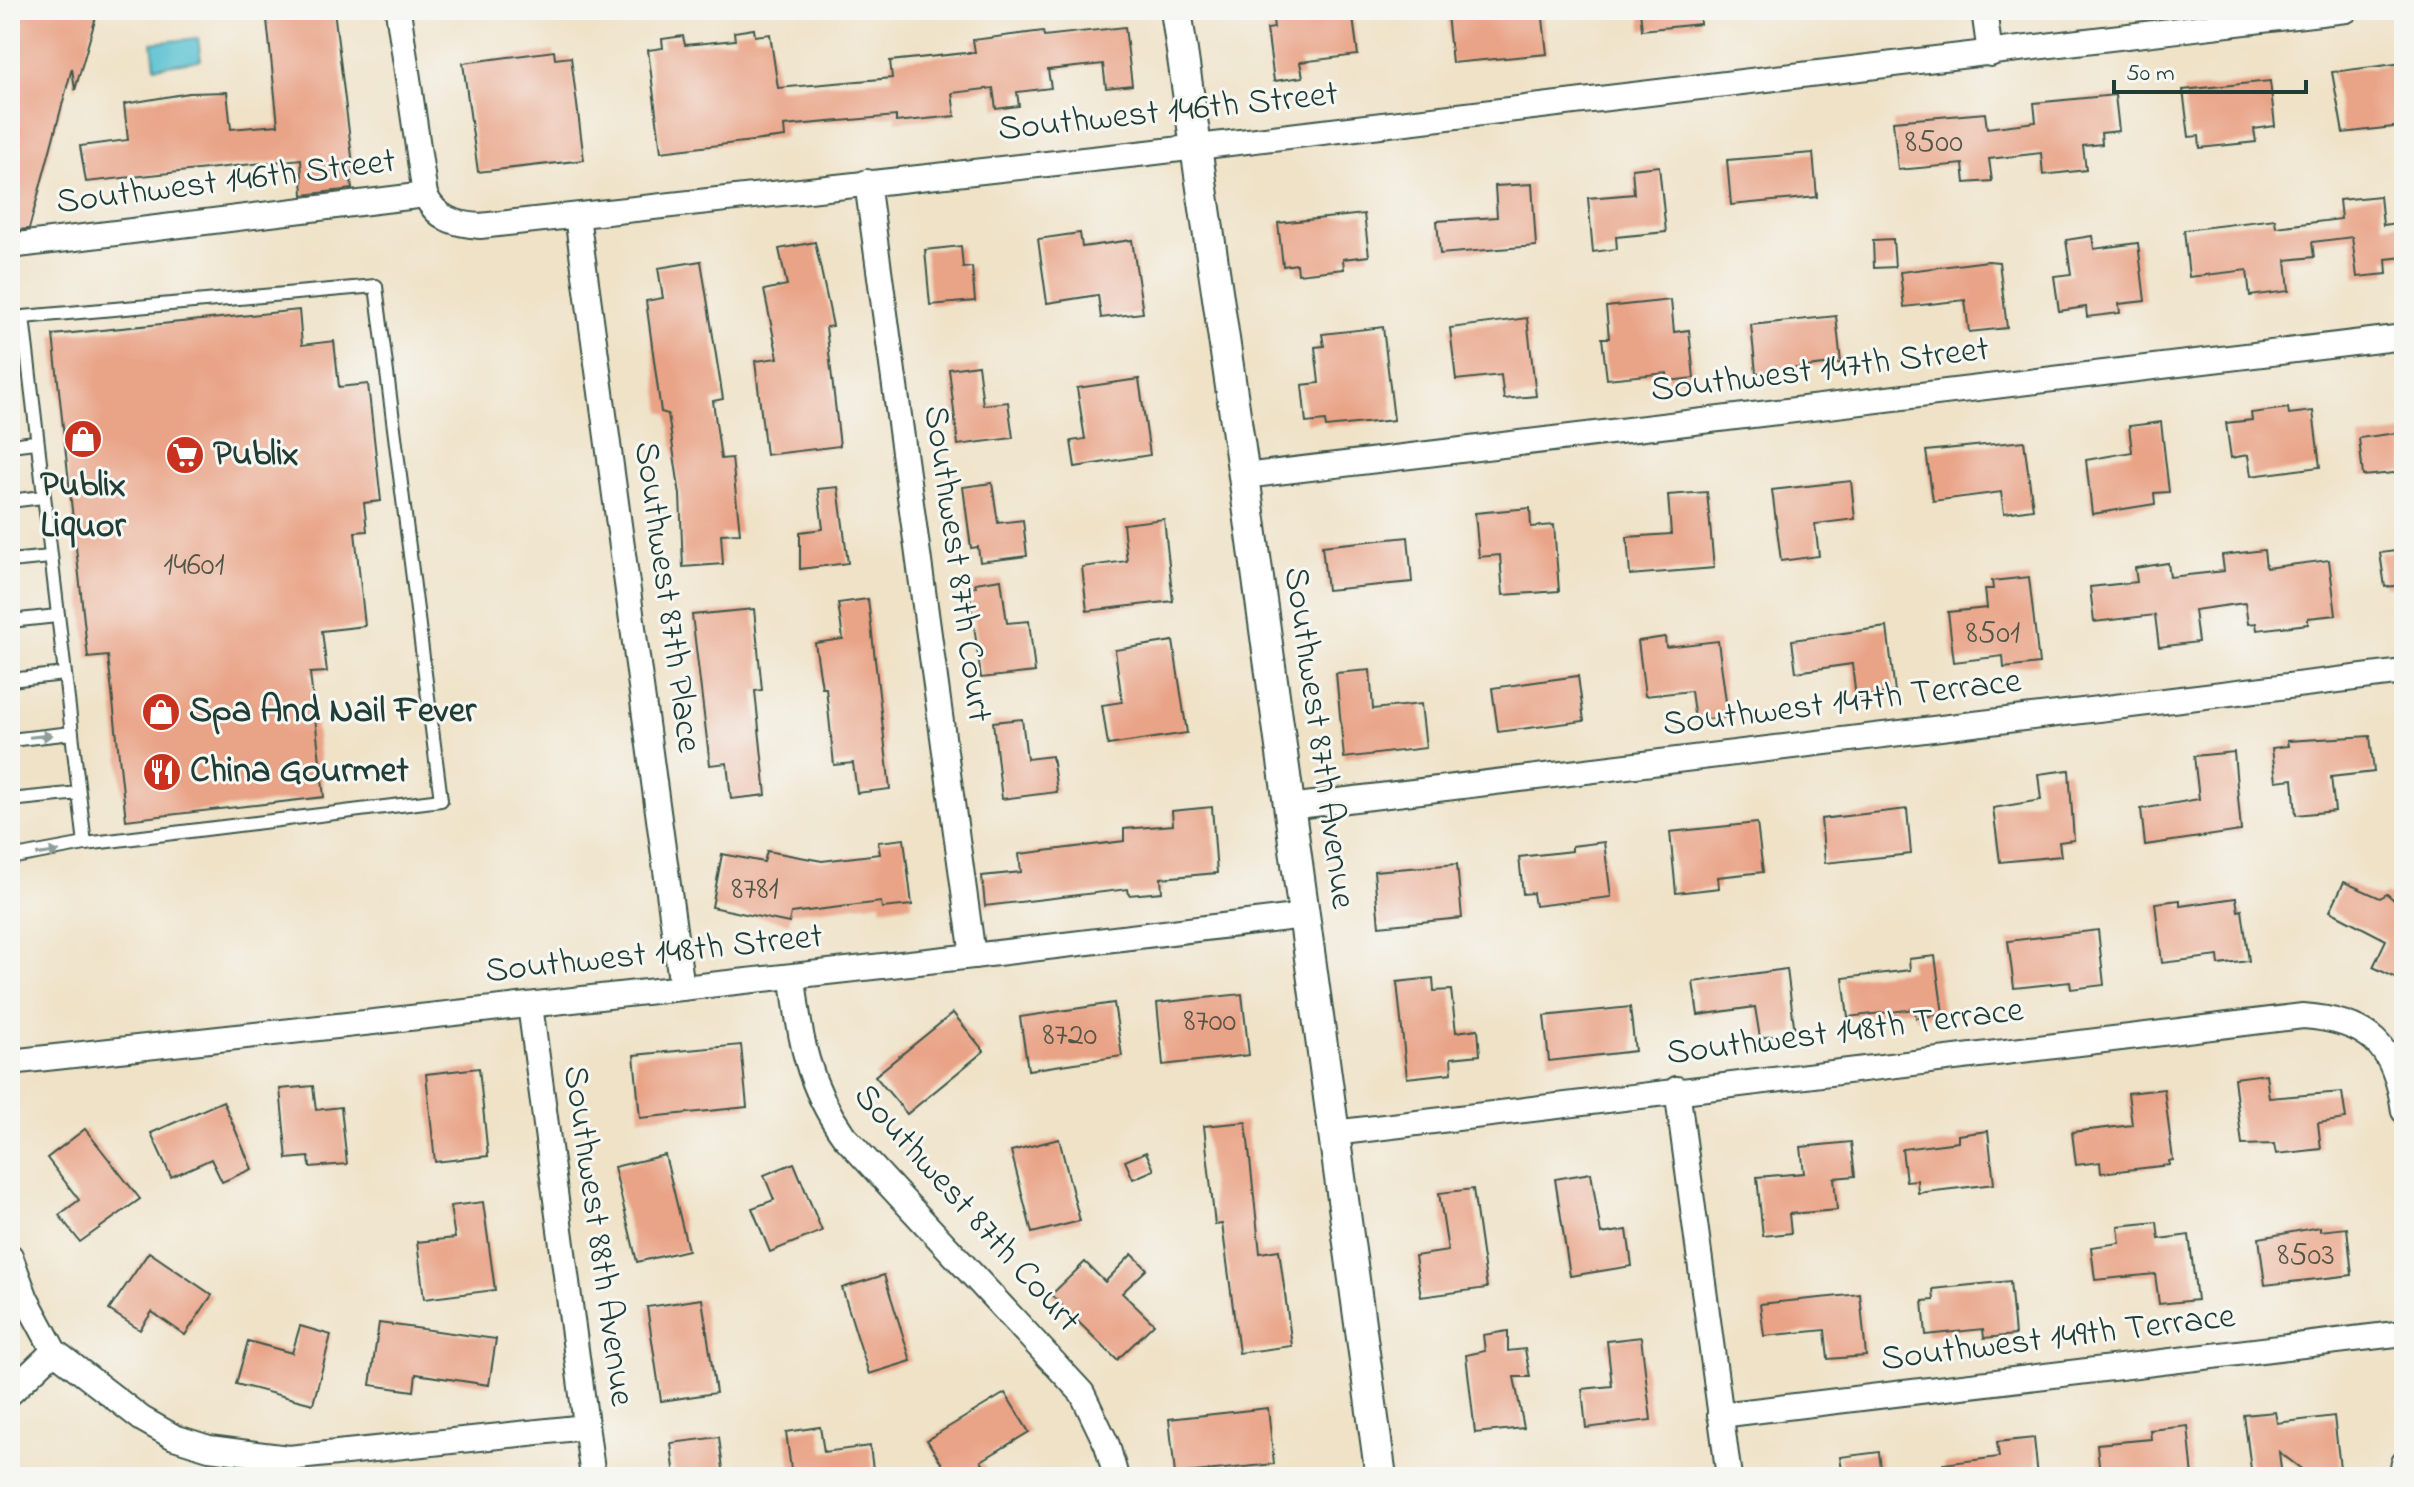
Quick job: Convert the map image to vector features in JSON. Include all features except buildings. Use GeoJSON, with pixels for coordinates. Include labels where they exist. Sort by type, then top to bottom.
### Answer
{"type":"FeatureCollection","features":[{"type":"Feature","properties":{"kind":"street"},"geometry":{"type":"LineString","coordinates":[[398,10],[425,195]]}},
{"type":"Feature","properties":{"kind":"street","name":"Southwest 87th Avenue"},"geometry":{"type":"LineString","coordinates":[[1176,10],[1244,476],[1381,1477]]}},
{"type":"Feature","properties":{"kind":"street"},"geometry":{"type":"LineString","coordinates":[[1984,10],[1990,54]]}},
{"type":"Feature","properties":{"kind":"street","name":"Southwest 146th Street"},"geometry":{"type":"LineString","coordinates":[[10,246],[425,195],[439,216],[463,225],[498,225],[1990,54],[2346,10]]}},
{"type":"Feature","properties":{"kind":"street","name":"Southwest 87th Court"},"geometry":{"type":"LineString","coordinates":[[867,182],[973,956]]}},
{"type":"Feature","properties":{"kind":"street","name":"Southwest 87th Place"},"geometry":{"type":"LineString","coordinates":[[577,216],[682,988]]}},
{"type":"Feature","properties":{"kind":"street","name":"Southwest 147th Street"},"geometry":{"type":"LineString","coordinates":[[1244,476],[2404,337]]}},
{"type":"Feature","properties":{"kind":"street","name":"Southwest 147th Terrace"},"geometry":{"type":"LineString","coordinates":[[1289,807],[2404,672]]}},
{"type":"Feature","properties":{"kind":"street","name":"Southwest 148th Street"},"geometry":{"type":"LineString","coordinates":[[10,1062],[793,977],[1304,916]]}},
{"type":"Feature","properties":{"kind":"street","name":"Southwest 87th Court"},"geometry":{"type":"LineString","coordinates":[[793,977],[806,1065],[828,1113],[844,1136],[1082,1393],[1107,1445],[1116,1477]]}},
{"type":"Feature","properties":{"kind":"street","name":"Southwest 88th Avenue"},"geometry":{"type":"LineString","coordinates":[[530,1005],[593,1477]]}},
{"type":"Feature","properties":{"kind":"street","name":"Southwest 148th Terrace"},"geometry":{"type":"LineString","coordinates":[[1334,1133],[2272,1019],[2325,1018],[2362,1029],[2392,1062],[2404,1111]]}},
{"type":"Feature","properties":{"kind":"street"},"geometry":{"type":"LineString","coordinates":[[1677,1089],[1729,1477]]}},
{"type":"Feature","properties":{"kind":"street"},"geometry":{"type":"LineString","coordinates":[[10,1256],[26,1299],[54,1351],[142,1419],[174,1437],[248,1455],[289,1458],[586,1427]]}},
{"type":"Feature","properties":{"kind":"street","name":"Southwest 149th Terrace"},"geometry":{"type":"LineString","coordinates":[[1720,1415],[2404,1333]]}},
{"type":"Feature","properties":{"kind":"street"},"geometry":{"type":"LineString","coordinates":[[10,1393],[54,1351]]}},
{"type":"Feature","properties":{"kind":"street"},"geometry":{"type":"LineString","coordinates":[[2401,1477],[2404,1463]]}},
{"type":"Feature","properties":{"kind":"lane"},"geometry":{"type":"LineString","coordinates":[[10,858],[85,844],[441,800],[376,286],[23,317],[35,442],[85,844]]}},
{"type":"Feature","properties":{"kind":"lane"},"geometry":{"type":"LineString","coordinates":[[10,445],[35,442]]}},
{"type":"Feature","properties":{"kind":"lane"},"geometry":{"type":"LineString","coordinates":[[10,501],[42,497]]}},
{"type":"Feature","properties":{"kind":"lane"},"geometry":{"type":"LineString","coordinates":[[10,561],[50,557]]}},
{"type":"Feature","properties":{"kind":"lane"},"geometry":{"type":"LineString","coordinates":[[10,621],[57,616]]}},
{"type":"Feature","properties":{"kind":"lane"},"geometry":{"type":"LineString","coordinates":[[10,680],[64,674]]}},
{"type":"Feature","properties":{"kind":"lane"},"geometry":{"type":"LineString","coordinates":[[10,740],[72,733]]}},
{"type":"Feature","properties":{"kind":"lane"},"geometry":{"type":"LineString","coordinates":[[10,800],[79,793]]}},
{"type":"Feature","properties":{"kind":"water"},"geometry":{"type":"Polygon","coordinates":[[[198,38],[201,60],[155,67],[152,43],[198,38]]]}},
{"type":"Feature","properties":{"kind":"place","name":"Publix Liquor"},"geometry":{"type":"Point","coordinates":[83,439]}},
{"type":"Feature","properties":{"kind":"place","name":"Publix"},"geometry":{"type":"Point","coordinates":[185,455]}},
{"type":"Feature","properties":{"kind":"place","name":"Spa And Nail Fever"},"geometry":{"type":"Point","coordinates":[161,712]}},
{"type":"Feature","properties":{"kind":"place","name":"China Gourmet"},"geometry":{"type":"Point","coordinates":[162,772]}}]}
